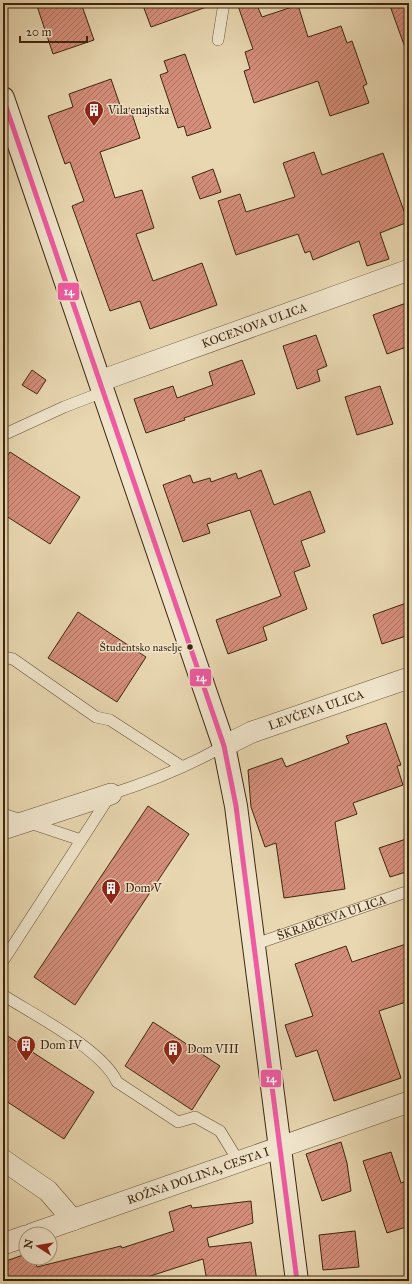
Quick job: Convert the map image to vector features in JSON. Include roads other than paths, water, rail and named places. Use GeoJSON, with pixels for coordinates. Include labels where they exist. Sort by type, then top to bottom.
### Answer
{"type":"FeatureCollection","features":[{"type":"Feature","properties":{"kind":"street"},"geometry":{"type":"LineString","coordinates":[[3,98],[224,746],[236,806],[297,1281]]}},
{"type":"Feature","properties":{"kind":"street","name":"KOCENOVA ULICA"},"geometry":{"type":"LineString","coordinates":[[102,387],[409,270]]}},
{"type":"Feature","properties":{"kind":"street","name":"LEVČEVA ULICA"},"geometry":{"type":"LineString","coordinates":[[224,746],[252,732],[409,678]]}},
{"type":"Feature","properties":{"kind":"street"},"geometry":{"type":"LineString","coordinates":[[3,829],[111,794]]}},
{"type":"Feature","properties":{"kind":"street","name":"ROŽNA DOLINA, CESTA I"},"geometry":{"type":"LineString","coordinates":[[55,1226],[409,1102]]}},
{"type":"Feature","properties":{"kind":"street"},"geometry":{"type":"LineString","coordinates":[[3,1160],[48,1191],[73,1220]]}},
{"type":"Feature","properties":{"kind":"street"},"geometry":{"type":"LineString","coordinates":[[3,1244],[18,1239]]}},
{"type":"Feature","properties":{"kind":"lane"},"geometry":{"type":"LineString","coordinates":[[218,40],[224,3]]}},
{"type":"Feature","properties":{"kind":"lane"},"geometry":{"type":"LineString","coordinates":[[3,435],[64,407],[102,387]]}},
{"type":"Feature","properties":{"kind":"lane"},"geometry":{"type":"LineString","coordinates":[[3,652],[8,658],[96,716],[110,720],[181,766]]}},
{"type":"Feature","properties":{"kind":"lane"},"geometry":{"type":"LineString","coordinates":[[3,961],[111,794],[132,787],[206,756],[224,746]]}},
{"type":"Feature","properties":{"kind":"lane"},"geometry":{"type":"LineString","coordinates":[[3,814],[81,840]]}},
{"type":"Feature","properties":{"kind":"lane","name":"ŠKRABČEVA ULICA"},"geometry":{"type":"LineString","coordinates":[[253,944],[409,891]]}},
{"type":"Feature","properties":{"kind":"lane"},"geometry":{"type":"LineString","coordinates":[[3,995],[90,1050],[114,1074],[117,1082],[178,1122],[195,1117],[220,1132],[239,1162]]}},
{"type":"Feature","properties":{"kind":"place","name":"Vila enajstka"},"geometry":{"type":"Point","coordinates":[94,127]}},
{"type":"Feature","properties":{"kind":"place","name":"Študentsko naselje"},"geometry":{"type":"Point","coordinates":[190,647]}},
{"type":"Feature","properties":{"kind":"place","name":"Dom V"},"geometry":{"type":"Point","coordinates":[111,905]}},
{"type":"Feature","properties":{"kind":"place","name":"Dom IV"},"geometry":{"type":"Point","coordinates":[26,1062]}},
{"type":"Feature","properties":{"kind":"place","name":"Dom VIII"},"geometry":{"type":"Point","coordinates":[173,1066]}}]}
